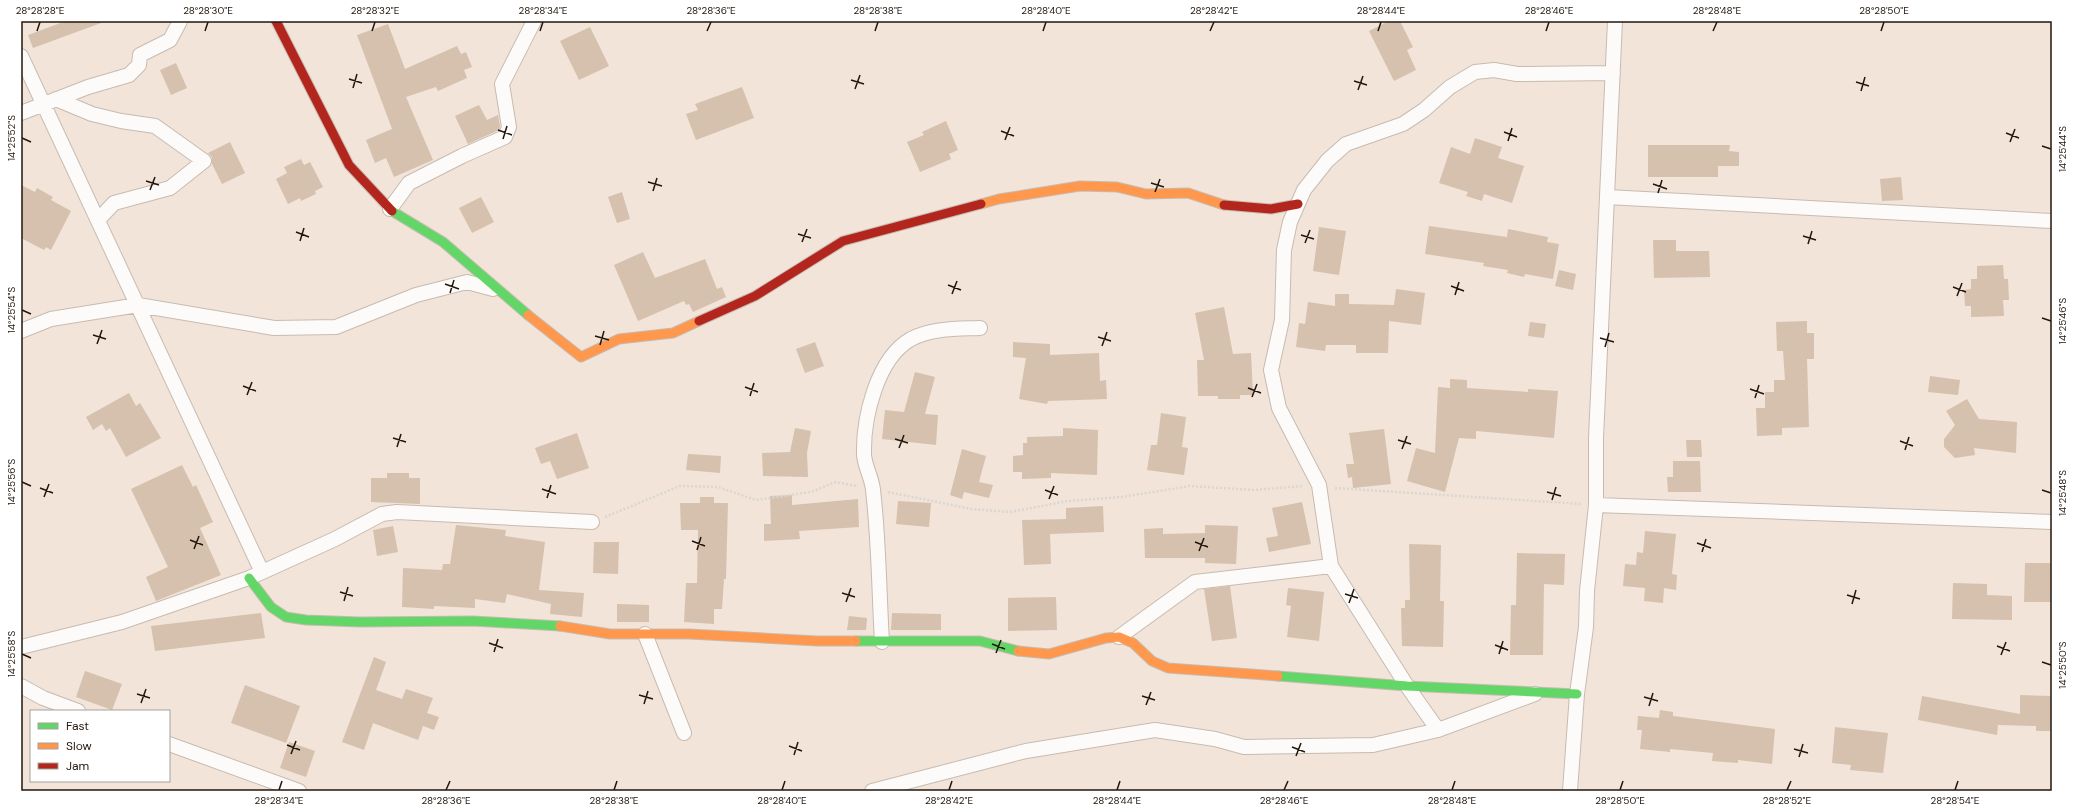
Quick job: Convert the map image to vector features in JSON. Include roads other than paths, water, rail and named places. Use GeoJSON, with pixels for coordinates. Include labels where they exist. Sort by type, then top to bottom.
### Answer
{"type":"FeatureCollection","features":[{"type":"Feature","properties":{"kind":"street"},"geometry":{"type":"LineString","coordinates":[[21,113],[50,101],[128,75],[139,65],[140,55],[170,40],[180,21]]}},
{"type":"Feature","properties":{"kind":"street"},"geometry":{"type":"LineString","coordinates":[[276,21],[349,165],[390,209],[443,242],[497,290],[581,357],[619,339],[673,333],[755,296],[843,242],[998,199],[1080,186],[1117,187],[1146,194],[1188,193],[1225,205],[1271,209],[1298,204]]}},
{"type":"Feature","properties":{"kind":"street"},"geometry":{"type":"LineString","coordinates":[[390,209],[409,184],[462,156],[505,137],[510,127],[502,84],[534,21]]}},
{"type":"Feature","properties":{"kind":"street"},"geometry":{"type":"LineString","coordinates":[[1570,791],[1577,694],[1586,627],[1587,591],[1596,505],[1596,438],[1615,21]]}},
{"type":"Feature","properties":{"kind":"street"},"geometry":{"type":"LineString","coordinates":[[21,56],[50,101],[98,220],[262,572]]}},
{"type":"Feature","properties":{"kind":"street"},"geometry":{"type":"LineString","coordinates":[[1438,730],[1406,686],[1331,566],[1319,485],[1279,408],[1271,370],[1282,320],[1284,250],[1290,222],[1309,184],[1327,161],[1346,144],[1403,124],[1424,110],[1450,87],[1475,72],[1494,70],[1517,74],[1613,73]]}},
{"type":"Feature","properties":{"kind":"street"},"geometry":{"type":"LineString","coordinates":[[50,101],[121,121],[155,126],[204,161],[170,188],[114,202],[98,220]]}},
{"type":"Feature","properties":{"kind":"street"},"geometry":{"type":"LineString","coordinates":[[1607,197],[2052,221]]}},
{"type":"Feature","properties":{"kind":"street"},"geometry":{"type":"LineString","coordinates":[[21,330],[51,319],[138,305],[274,328],[336,327],[416,295],[467,282],[497,290]]}},
{"type":"Feature","properties":{"kind":"street"},"geometry":{"type":"LineString","coordinates":[[882,642],[873,489],[864,456],[874,387],[895,350],[912,339],[936,330],[980,328]]}},
{"type":"Feature","properties":{"kind":"street"},"geometry":{"type":"LineString","coordinates":[[1596,505],[2052,522]]}},
{"type":"Feature","properties":{"kind":"street"},"geometry":{"type":"LineString","coordinates":[[21,647],[122,622],[249,578],[335,539],[382,514],[397,512],[592,522]]}},
{"type":"Feature","properties":{"kind":"street"},"geometry":{"type":"LineString","coordinates":[[1119,637],[1195,582],[1331,566]]}},
{"type":"Feature","properties":{"kind":"street"},"geometry":{"type":"LineString","coordinates":[[249,578],[272,606],[286,617],[306,620],[360,622],[473,620],[560,626],[610,634],[689,634],[817,641],[980,641],[1027,653],[1049,654],[1106,638],[1119,637],[1133,643],[1152,661],[1168,668],[1406,686],[1577,694]]}},
{"type":"Feature","properties":{"kind":"street"},"geometry":{"type":"LineString","coordinates":[[645,634],[684,733]]}},
{"type":"Feature","properties":{"kind":"street"},"geometry":{"type":"LineString","coordinates":[[21,686],[43,698],[75,710]]}},
{"type":"Feature","properties":{"kind":"street"},"geometry":{"type":"LineString","coordinates":[[872,791],[1026,750],[1155,730],[1215,739],[1244,747],[1295,748],[1373,745],[1438,730],[1539,692]]}},
{"type":"Feature","properties":{"kind":"street"},"geometry":{"type":"LineString","coordinates":[[170,744],[299,791]]}}]}
